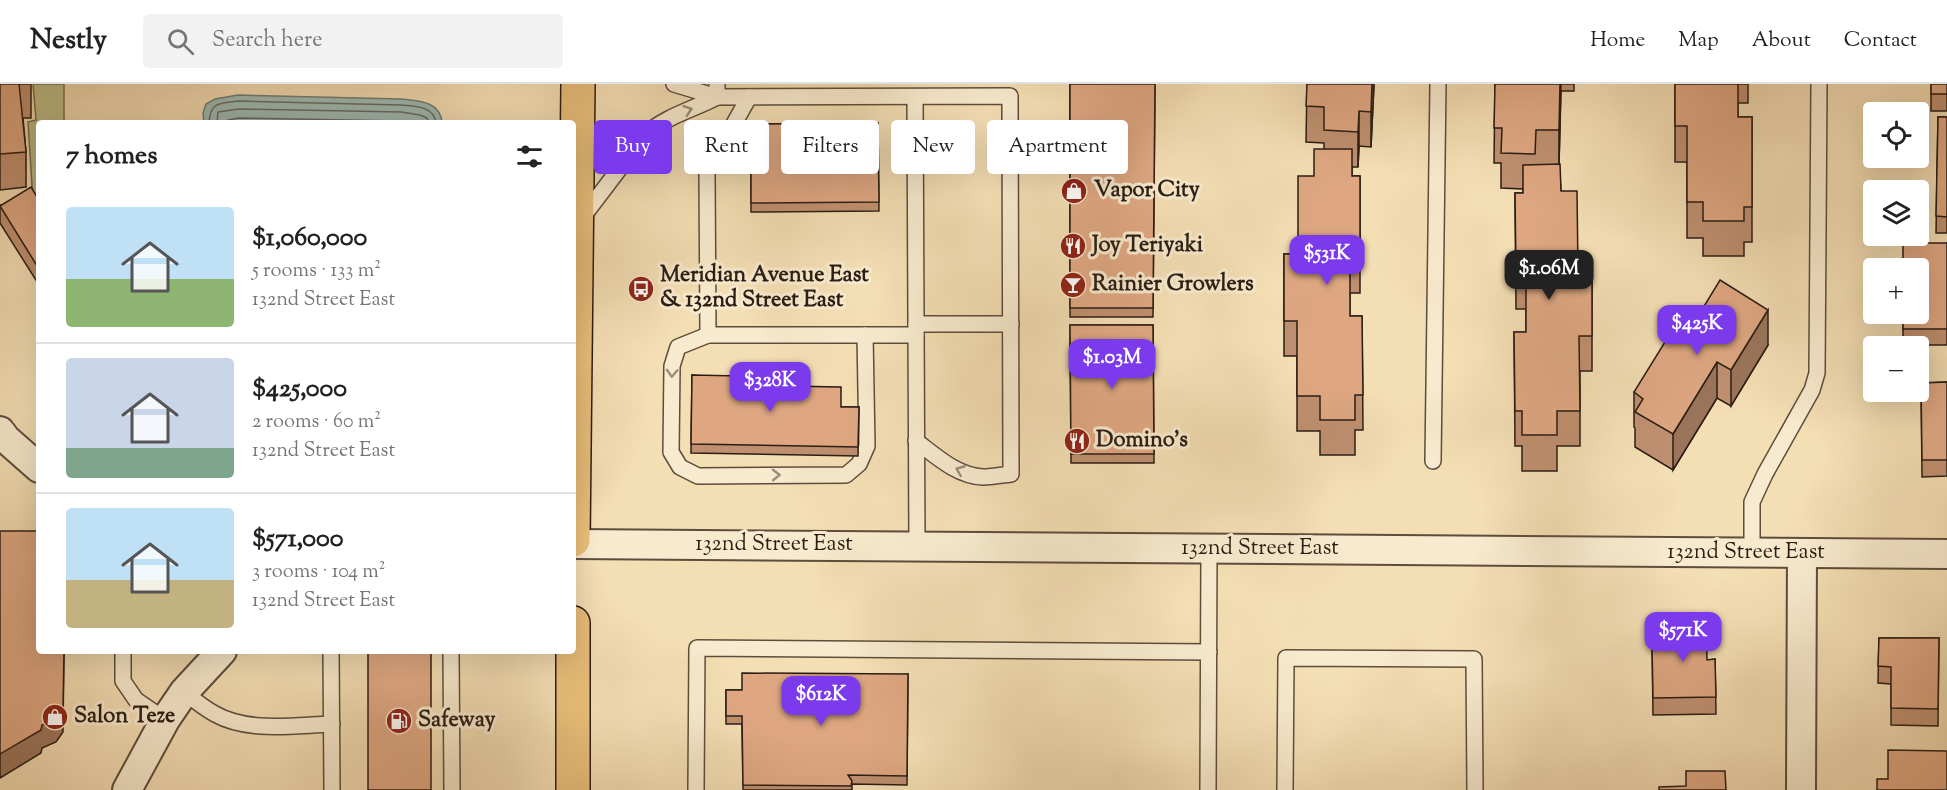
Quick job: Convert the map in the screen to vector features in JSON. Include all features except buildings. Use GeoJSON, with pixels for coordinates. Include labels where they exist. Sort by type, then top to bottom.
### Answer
{"type":"FeatureCollection","features":[{"type":"Feature","properties":{"kind":"main road"},"geometry":{"type":"LineString","coordinates":[[576,178],[578,84]]}},
{"type":"Feature","properties":{"kind":"main road"},"geometry":{"type":"LineString","coordinates":[[573,654],[573,790]]}},
{"type":"Feature","properties":{"kind":"street"},"geometry":{"type":"LineString","coordinates":[[0,431],[36,465]]}},
{"type":"Feature","properties":{"kind":"street","name":"132nd Street East"},"geometry":{"type":"LineString","coordinates":[[576,542],[917,547],[1947,554]]}},
{"type":"Feature","properties":{"kind":"street"},"geometry":{"type":"LineString","coordinates":[[1802,553],[1802,790]]}},
{"type":"Feature","properties":{"kind":"street"},"geometry":{"type":"LineString","coordinates":[[127,790],[165,720],[184,693],[219,654]]}},
{"type":"Feature","properties":{"kind":"lane"},"geometry":{"type":"LineString","coordinates":[[674,84],[749,97],[915,97],[1010,90],[1011,474],[981,477],[958,471],[916,441]]}},
{"type":"Feature","properties":{"kind":"lane"},"geometry":{"type":"LineString","coordinates":[[1433,461],[1437,84]]}},
{"type":"Feature","properties":{"kind":"lane"},"geometry":{"type":"LineString","coordinates":[[1752,553],[1752,502],[1812,390],[1817,373],[1819,84]]}},
{"type":"Feature","properties":{"kind":"lane"},"geometry":{"type":"LineString","coordinates":[[576,224],[651,129],[671,116],[699,106],[717,91]]}},
{"type":"Feature","properties":{"kind":"lane"},"geometry":{"type":"LineString","coordinates":[[708,335],[707,172],[749,97]]}},
{"type":"Feature","properties":{"kind":"lane"},"geometry":{"type":"LineString","coordinates":[[915,97],[917,547]]}},
{"type":"Feature","properties":{"kind":"lane"},"geometry":{"type":"LineString","coordinates":[[865,335],[867,446],[859,464],[846,474],[698,476],[680,467],[671,452],[672,366],[678,347],[708,335],[865,335],[916,329],[1011,324]]}},
{"type":"Feature","properties":{"kind":"lane"},"geometry":{"type":"LineString","coordinates":[[1208,790],[1209,549]]}},
{"type":"Feature","properties":{"kind":"lane"},"geometry":{"type":"LineString","coordinates":[[696,790],[697,648],[1209,652]]}},
{"type":"Feature","properties":{"kind":"lane"},"geometry":{"type":"LineString","coordinates":[[123,654],[123,681],[136,700],[165,720]]}},
{"type":"Feature","properties":{"kind":"lane"},"geometry":{"type":"LineString","coordinates":[[331,654],[332,790]]}},
{"type":"Feature","properties":{"kind":"lane"},"geometry":{"type":"LineString","coordinates":[[451,654],[452,790]]}},
{"type":"Feature","properties":{"kind":"lane"},"geometry":{"type":"LineString","coordinates":[[1285,790],[1286,658],[1297,658],[1474,659],[1474,790]]}},
{"type":"Feature","properties":{"kind":"lane"},"geometry":{"type":"LineString","coordinates":[[184,693],[217,715],[241,723],[273,726],[332,724]]}},
{"type":"Feature","properties":{"kind":"green space"},"geometry":{"type":"Polygon","coordinates":[[[33,84],[64,84],[64,120],[36,120],[33,84]]]}},
{"type":"Feature","properties":{"kind":"green space"},"geometry":{"type":"Polygon","coordinates":[[[36,120],[36,203],[32,186],[28,122],[36,120]]]}},
{"type":"Feature","properties":{"kind":"water"},"geometry":{"type":"Polygon","coordinates":[[[238,95],[414,100],[433,106],[438,110],[442,120],[204,120],[206,104],[215,99],[238,95]]]}},
{"type":"Feature","properties":{"kind":"place","name":"Vapor City"},"geometry":{"type":"Point","coordinates":[1074,191]}},
{"type":"Feature","properties":{"kind":"place","name":"Joy Teriyaki"},"geometry":{"type":"Point","coordinates":[1073,246]}},
{"type":"Feature","properties":{"kind":"place","name":"Rainier Growlers"},"geometry":{"type":"Point","coordinates":[1073,285]}},
{"type":"Feature","properties":{"kind":"place","name":"Meridian Avenue East & 132nd Street East"},"geometry":{"type":"Point","coordinates":[641,289]}},
{"type":"Feature","properties":{"kind":"place","name":"Domino's"},"geometry":{"type":"Point","coordinates":[1077,441]}},
{"type":"Feature","properties":{"kind":"place","name":"Salon Teze"},"geometry":{"type":"Point","coordinates":[55,717]}},
{"type":"Feature","properties":{"kind":"place","name":"Safeway"},"geometry":{"type":"Point","coordinates":[399,721]}}]}
